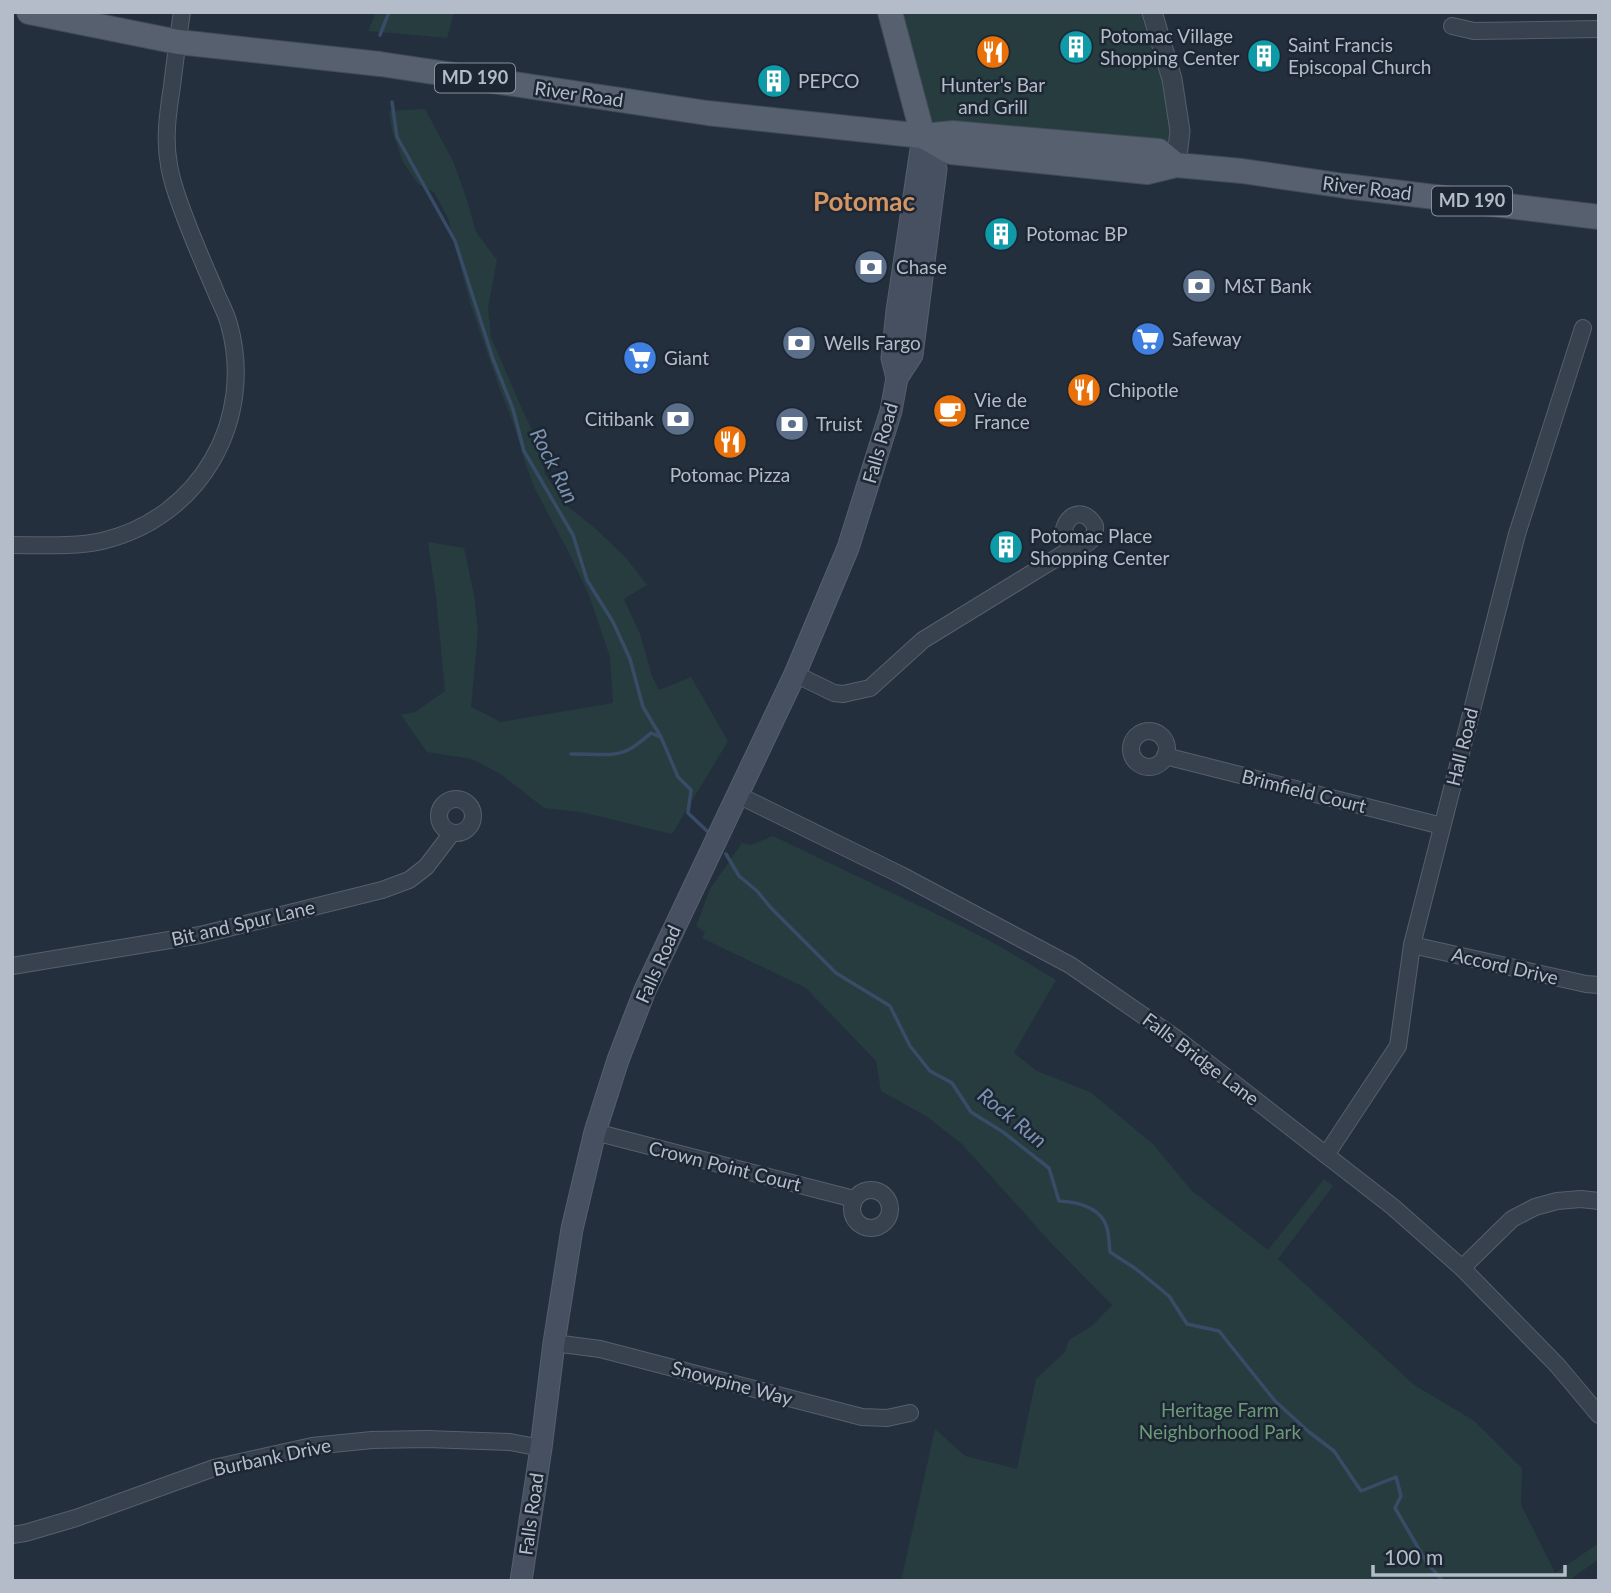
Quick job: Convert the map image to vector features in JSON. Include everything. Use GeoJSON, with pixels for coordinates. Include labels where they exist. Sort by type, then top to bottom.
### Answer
{"type":"FeatureCollection","features":[{"type":"Feature","properties":{"kind":"main road","name":"River Road"},"geometry":{"type":"LineString","coordinates":[[29,12],[178,42],[380,64],[707,113],[923,136],[951,152],[1146,172],[1176,165],[1261,173],[1599,217]]}},
{"type":"Feature","properties":{"kind":"main road","name":"Falls Road"},"geometry":{"type":"LineString","coordinates":[[521,1581],[572,1229],[596,1132],[618,1060],[645,990],[795,674],[848,548],[891,411],[897,378],[892,358],[897,311],[923,136],[890,12]]}},
{"type":"Feature","properties":{"kind":"street"},"geometry":{"type":"LineString","coordinates":[[12,545],[101,541],[135,530],[178,503],[214,460],[227,428],[237,368],[229,323],[183,215],[168,165],[167,121],[182,12]]}},
{"type":"Feature","properties":{"kind":"street"},"geometry":{"type":"LineString","coordinates":[[1152,12],[1174,90],[1180,131],[1176,165]]}},
{"type":"Feature","properties":{"kind":"street"},"geometry":{"type":"LineString","coordinates":[[1452,26],[1474,31],[1599,29]]}},
{"type":"Feature","properties":{"kind":"street","name":"Hall Road"},"geometry":{"type":"LineString","coordinates":[[1326,1155],[1398,1045],[1412,945],[1517,534],[1583,328]]}},
{"type":"Feature","properties":{"kind":"street"},"geometry":{"type":"LineString","coordinates":[[795,674],[834,693],[843,694],[870,688],[923,640],[1076,546]]}},
{"type":"Feature","properties":{"kind":"street","name":"Brimfield Court"},"geometry":{"type":"LineString","coordinates":[[1165,756],[1442,826]]}},
{"type":"Feature","properties":{"kind":"street","name":"Falls Bridge Lane"},"geometry":{"type":"LineString","coordinates":[[738,795],[901,875],[1070,965],[1178,1039],[1393,1207],[1462,1268],[1557,1365],[1599,1415]]}},
{"type":"Feature","properties":{"kind":"street","name":"Bit and Spur Lane"},"geometry":{"type":"LineString","coordinates":[[12,966],[200,935],[382,890],[409,880],[426,867],[452,833]]}},
{"type":"Feature","properties":{"kind":"street","name":"Accord Drive"},"geometry":{"type":"LineString","coordinates":[[1412,945],[1599,985]]}},
{"type":"Feature","properties":{"kind":"street","name":"Crown Point Court"},"geometry":{"type":"LineString","coordinates":[[596,1132],[854,1199]]}},
{"type":"Feature","properties":{"kind":"street"},"geometry":{"type":"LineString","coordinates":[[1462,1268],[1512,1219],[1535,1207],[1557,1201],[1599,1201]]}},
{"type":"Feature","properties":{"kind":"street","name":"Snowpine Way"},"geometry":{"type":"LineString","coordinates":[[554,1343],[600,1349],[862,1417],[887,1418],[910,1413]]}},
{"type":"Feature","properties":{"kind":"street","name":"Burbank Drive"},"geometry":{"type":"LineString","coordinates":[[12,1535],[76,1518],[214,1468],[312,1446],[372,1440],[427,1439],[510,1442],[541,1448]]}},
{"type":"Feature","properties":{"kind":"green space"},"geometry":{"type":"Polygon","coordinates":[[[376,12],[454,12],[447,38],[368,31],[376,12]]]}},
{"type":"Feature","properties":{"kind":"green space"},"geometry":{"type":"Polygon","coordinates":[[[890,12],[1152,12],[1176,165],[923,136],[890,12]]]}},
{"type":"Feature","properties":{"kind":"green space"},"geometry":{"type":"Polygon","coordinates":[[[425,109],[453,161],[476,232],[497,260],[488,308],[491,337],[539,444],[545,474],[566,505],[627,559],[647,585],[624,599],[640,634],[652,676],[659,690],[691,677],[728,741],[672,834],[581,812],[544,808],[502,775],[472,759],[427,752],[401,715],[415,712],[445,691],[428,542],[464,548],[478,631],[471,707],[501,722],[613,703],[610,657],[589,595],[535,489],[525,463],[470,303],[448,218],[434,192],[418,184],[403,162],[392,131],[389,111],[425,109]]]}},
{"type":"Feature","properties":{"kind":"green space","name":"Heritage Farm Neighborhood Park"},"geometry":{"type":"Polygon","coordinates":[[[773,836],[953,922],[1056,980],[1014,1053],[1037,1071],[1090,1092],[1153,1144],[1191,1190],[1268,1250],[1324,1179],[1333,1186],[1278,1259],[1414,1385],[1473,1420],[1522,1468],[1521,1505],[1555,1573],[1599,1543],[1599,1559],[1568,1581],[901,1581],[935,1429],[965,1456],[1017,1469],[1036,1379],[1065,1352],[1069,1340],[1092,1326],[1112,1305],[1051,1243],[962,1144],[926,1116],[881,1091],[876,1061],[806,988],[702,938],[705,932],[696,926],[710,889],[742,843],[751,845],[773,836]]]}},
{"type":"Feature","properties":{"kind":"waterway","name":"Rock Run"},"geometry":{"type":"LineString","coordinates":[[380,35],[389,12]]}},
{"type":"Feature","properties":{"kind":"waterway","name":"Rock Run"},"geometry":{"type":"LineString","coordinates":[[392,102],[397,137],[455,241],[493,359],[513,409],[524,451],[573,535],[587,580],[613,622],[630,659],[643,707],[661,737],[678,777],[691,790],[688,813],[707,831]]}},
{"type":"Feature","properties":{"kind":"waterway"},"geometry":{"type":"LineString","coordinates":[[571,754],[615,754],[631,748],[651,733],[660,737]]}},
{"type":"Feature","properties":{"kind":"waterway","name":"Rock Run"},"geometry":{"type":"LineString","coordinates":[[726,854],[739,876],[757,891],[836,973],[890,1006],[910,1046],[930,1071],[952,1083],[971,1112],[1003,1132],[1049,1168],[1059,1201],[1081,1204],[1100,1215],[1107,1228],[1110,1252],[1169,1296],[1187,1324],[1219,1331],[1275,1401],[1334,1451],[1361,1491],[1396,1477],[1401,1496],[1395,1508],[1427,1563],[1443,1581]]}},
{"type":"Feature","properties":{"kind":"place","name":"Potomac Village Shopping Center"},"geometry":{"type":"Point","coordinates":[1076,47]}},
{"type":"Feature","properties":{"kind":"place","name":"Hunter's Bar and Grill"},"geometry":{"type":"Point","coordinates":[993,52]}},
{"type":"Feature","properties":{"kind":"place","name":"Saint Francis Episcopal Church"},"geometry":{"type":"Point","coordinates":[1264,56]}},
{"type":"Feature","properties":{"kind":"place","name":"PEPCO"},"geometry":{"type":"Point","coordinates":[774,81]}},
{"type":"Feature","properties":{"kind":"place","name":"Potomac BP"},"geometry":{"type":"Point","coordinates":[1001,234]}},
{"type":"Feature","properties":{"kind":"place","name":"Chase"},"geometry":{"type":"Point","coordinates":[871,267]}},
{"type":"Feature","properties":{"kind":"place","name":"M&T Bank"},"geometry":{"type":"Point","coordinates":[1199,286]}},
{"type":"Feature","properties":{"kind":"place","name":"Safeway"},"geometry":{"type":"Point","coordinates":[1148,339]}},
{"type":"Feature","properties":{"kind":"place","name":"Wells Fargo"},"geometry":{"type":"Point","coordinates":[799,343]}},
{"type":"Feature","properties":{"kind":"place","name":"Giant"},"geometry":{"type":"Point","coordinates":[640,358]}},
{"type":"Feature","properties":{"kind":"place","name":"Chipotle"},"geometry":{"type":"Point","coordinates":[1084,390]}},
{"type":"Feature","properties":{"kind":"place","name":"Vie de France"},"geometry":{"type":"Point","coordinates":[950,411]}},
{"type":"Feature","properties":{"kind":"place","name":"Citibank"},"geometry":{"type":"Point","coordinates":[678,419]}},
{"type":"Feature","properties":{"kind":"place","name":"Truist"},"geometry":{"type":"Point","coordinates":[792,424]}},
{"type":"Feature","properties":{"kind":"place","name":"Potomac Pizza"},"geometry":{"type":"Point","coordinates":[730,442]}},
{"type":"Feature","properties":{"kind":"place","name":"Potomac Place Shopping Center"},"geometry":{"type":"Point","coordinates":[1006,547]}},
{"type":"Feature","properties":{"kind":"district","name":"Potomac"},"geometry":{"type":"Point","coordinates":[864,202]}}]}
